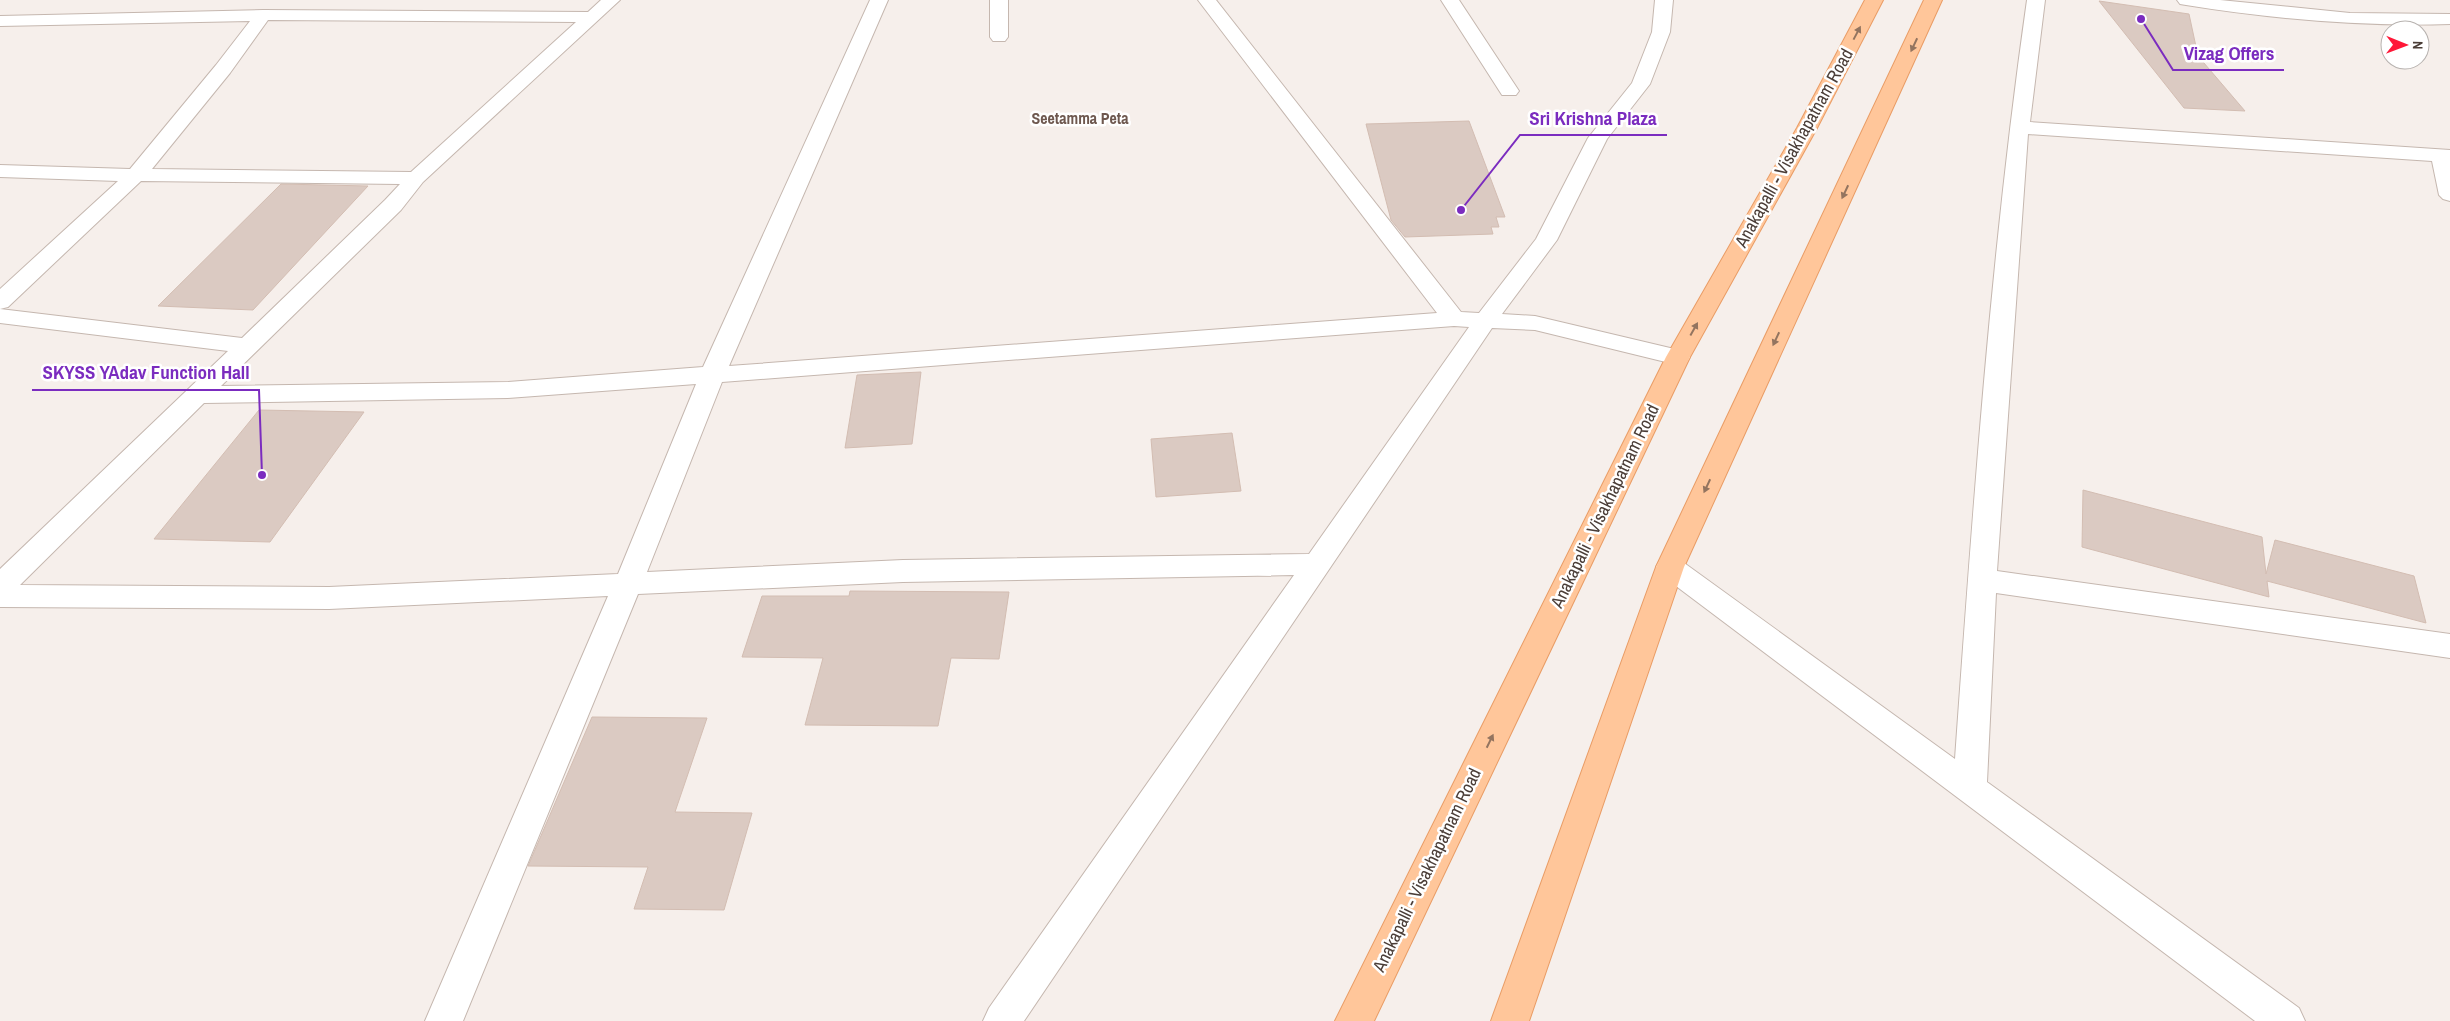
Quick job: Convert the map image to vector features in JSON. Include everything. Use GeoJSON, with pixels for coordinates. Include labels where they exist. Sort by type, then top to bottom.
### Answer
{"type":"FeatureCollection","features":[{"type":"Feature","properties":{"kind":"main road","name":"Anakapalli - Visakhapatnam Road"},"geometry":{"type":"LineString","coordinates":[[1354,1021],[1678,357],[1807,128],[1874,0]]}},
{"type":"Feature","properties":{"kind":"main road"},"geometry":{"type":"LineString","coordinates":[[1510,1021],[1670,567],[1933,0]]}},
{"type":"Feature","properties":{"kind":"street"},"geometry":{"type":"LineString","coordinates":[[0,587],[393,206],[416,178],[611,0]]}},
{"type":"Feature","properties":{"kind":"street"},"geometry":{"type":"LineString","coordinates":[[444,1021],[628,584],[713,373],[879,0]]}},
{"type":"Feature","properties":{"kind":"street"},"geometry":{"type":"LineString","coordinates":[[999,0],[999,37]]}},
{"type":"Feature","properties":{"kind":"street"},"geometry":{"type":"LineString","coordinates":[[1207,0],[1454,319]]}},
{"type":"Feature","properties":{"kind":"street"},"geometry":{"type":"LineString","coordinates":[[1450,0],[1509,91]]}},
{"type":"Feature","properties":{"kind":"street"},"geometry":{"type":"LineString","coordinates":[[1002,1021],[1484,322],[1546,240],[1598,138],[1641,84],[1661,32],[1664,0]]}},
{"type":"Feature","properties":{"kind":"street"},"geometry":{"type":"LineString","coordinates":[[1970,789],[1982,580],[2019,127],[2036,0]]}},
{"type":"Feature","properties":{"kind":"street"},"geometry":{"type":"LineString","coordinates":[[2186,0],[2268,13],[2331,19],[2389,21],[2450,19]]}},
{"type":"Feature","properties":{"kind":"street"},"geometry":{"type":"LineString","coordinates":[[4,24],[263,15],[591,17]]}},
{"type":"Feature","properties":{"kind":"street"},"geometry":{"type":"LineString","coordinates":[[0,302],[136,175],[223,69],[263,15]]}},
{"type":"Feature","properties":{"kind":"street"},"geometry":{"type":"LineString","coordinates":[[2019,127],[2445,156],[2450,195]]}},
{"type":"Feature","properties":{"kind":"street"},"geometry":{"type":"LineString","coordinates":[[0,171],[136,175],[416,178]]}},
{"type":"Feature","properties":{"kind":"street"},"geometry":{"type":"LineString","coordinates":[[0,316],[247,346]]}},
{"type":"Feature","properties":{"kind":"street"},"geometry":{"type":"LineString","coordinates":[[196,395],[508,390],[713,373],[1454,319],[1484,322],[1535,323],[1678,357]]}},
{"type":"Feature","properties":{"kind":"street"},"geometry":{"type":"LineString","coordinates":[[0,596],[329,598],[903,571],[1318,564]]}},
{"type":"Feature","properties":{"kind":"street"},"geometry":{"type":"LineString","coordinates":[[1670,567],[2286,1021]]}},
{"type":"Feature","properties":{"kind":"street"},"geometry":{"type":"LineString","coordinates":[[1982,580],[2450,646]]}},
{"type":"Feature","properties":{"kind":"building"},"geometry":{"type":"Polygon","coordinates":[[[2099,1],[2189,14],[2198,56],[2245,111],[2184,108],[2099,1]]]}},
{"type":"Feature","properties":{"kind":"building"},"geometry":{"type":"Polygon","coordinates":[[[1469,121],[1505,217],[1496,217],[1499,227],[1491,227],[1493,234],[1405,237],[1391,220],[1366,124],[1469,121]]]}},
{"type":"Feature","properties":{"kind":"building"},"geometry":{"type":"Polygon","coordinates":[[[281,184],[368,186],[253,310],[158,306],[281,184]]]}},
{"type":"Feature","properties":{"kind":"building"},"geometry":{"type":"Polygon","coordinates":[[[921,372],[912,444],[845,448],[857,375],[921,372]]]}},
{"type":"Feature","properties":{"kind":"building"},"geometry":{"type":"Polygon","coordinates":[[[259,410],[364,412],[270,542],[154,539],[259,410]]]}},
{"type":"Feature","properties":{"kind":"building"},"geometry":{"type":"Polygon","coordinates":[[[1232,433],[1241,491],[1156,497],[1151,439],[1232,433]]]}},
{"type":"Feature","properties":{"kind":"building"},"geometry":{"type":"Polygon","coordinates":[[[2083,490],[2262,537],[2266,574],[2275,540],[2414,576],[2426,623],[2267,581],[2269,597],[2082,547],[2083,490]]]}},
{"type":"Feature","properties":{"kind":"building"},"geometry":{"type":"Polygon","coordinates":[[[850,591],[1009,592],[999,659],[951,658],[938,726],[805,725],[823,658],[742,657],[762,596],[849,596],[850,591]]]}},
{"type":"Feature","properties":{"kind":"building"},"geometry":{"type":"Polygon","coordinates":[[[592,717],[707,718],[675,812],[752,813],[724,910],[634,909],[648,867],[528,866],[592,717]]]}},
{"type":"Feature","properties":{"kind":"place","name":"Vizag Offers"},"geometry":{"type":"Point","coordinates":[2141,19]}},
{"type":"Feature","properties":{"kind":"place","name":"Sri Krishna Plaza"},"geometry":{"type":"Point","coordinates":[1461,210]}},
{"type":"Feature","properties":{"kind":"place","name":"SKYSS YAdav Function Hall"},"geometry":{"type":"Point","coordinates":[262,475]}},
{"type":"Feature","properties":{"kind":"district","name":"Seetamma Peta"},"geometry":{"type":"Point","coordinates":[1080,118]}}]}
